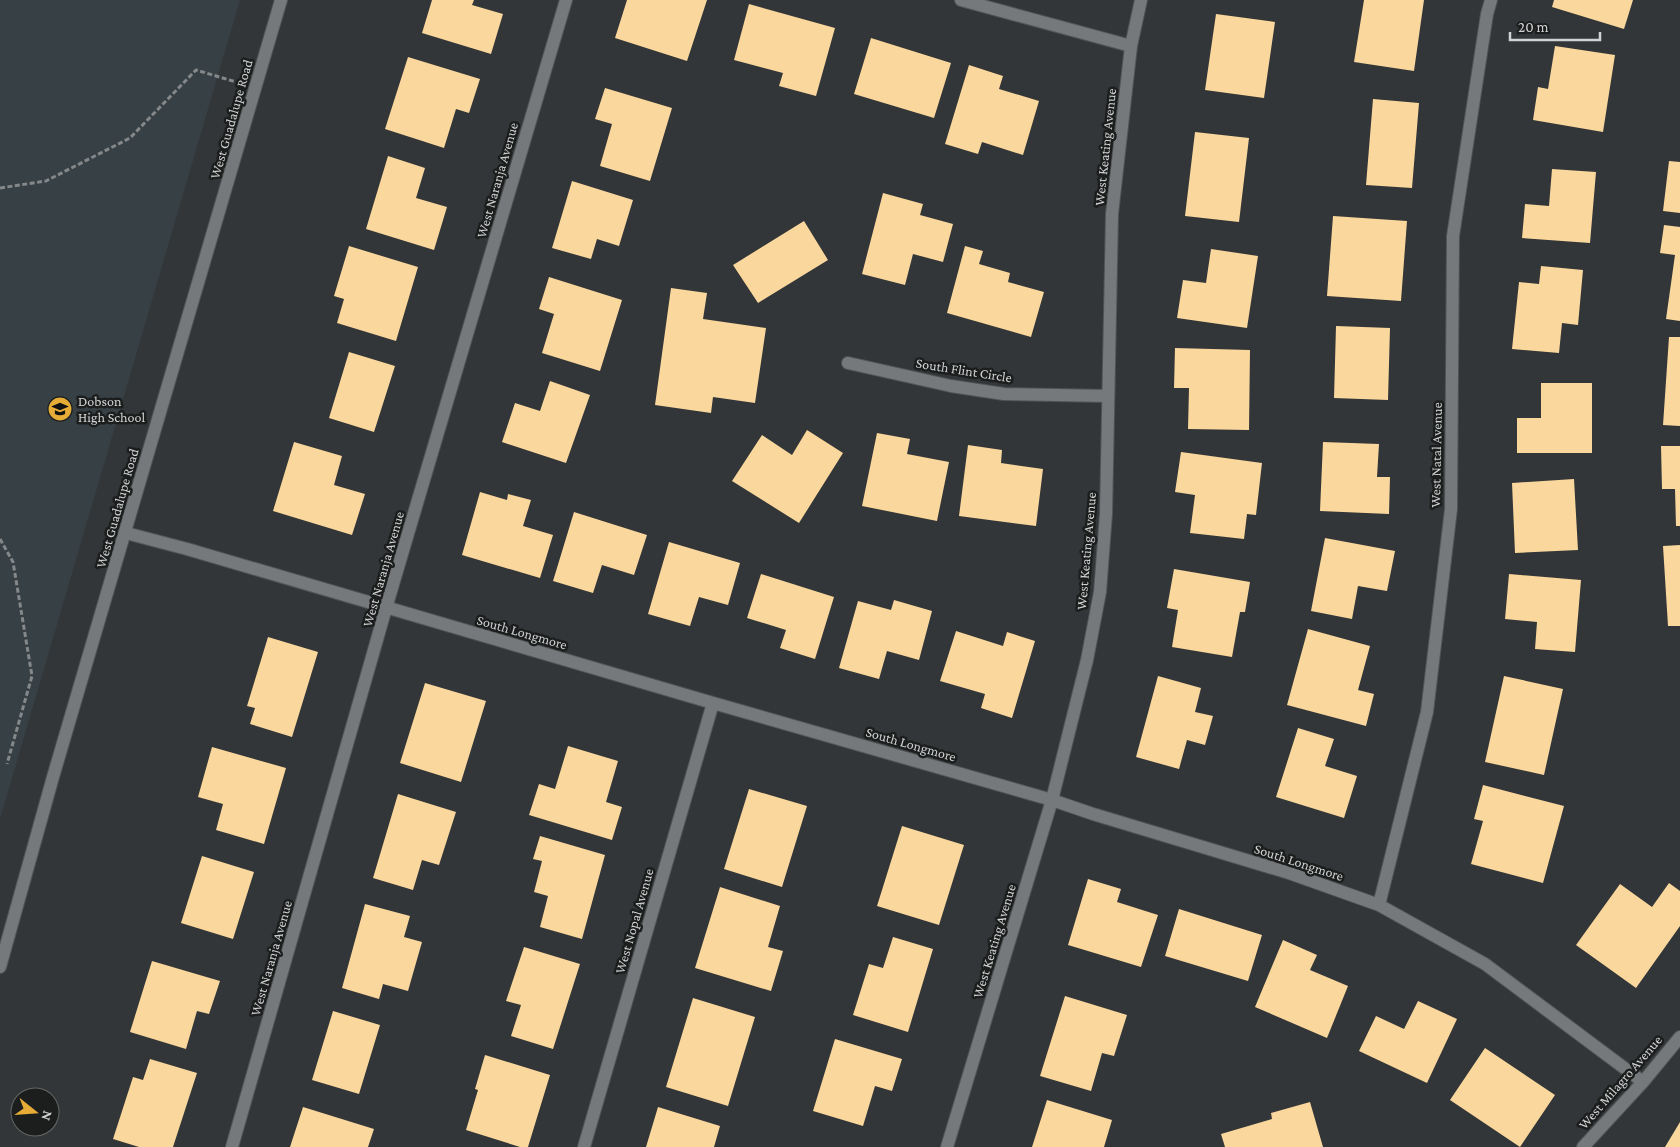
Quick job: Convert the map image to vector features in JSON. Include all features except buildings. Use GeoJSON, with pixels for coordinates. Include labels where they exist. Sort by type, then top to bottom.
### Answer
{"type":"FeatureCollection","features":[{"type":"Feature","properties":{"kind":"street","name":"West Guadalupe Road"},"geometry":{"type":"LineString","coordinates":[[0,967],[52,778],[126,533],[281,0]]}},
{"type":"Feature","properties":{"kind":"street","name":"West Naranja Avenue"},"geometry":{"type":"LineString","coordinates":[[232,1147],[386,608],[566,0]]}},
{"type":"Feature","properties":{"kind":"street"},"geometry":{"type":"LineString","coordinates":[[961,0],[1131,46]]}},
{"type":"Feature","properties":{"kind":"street","name":"West Keating Avenue"},"geometry":{"type":"LineString","coordinates":[[947,1147],[1052,800],[1087,660],[1100,592],[1106,514],[1112,214],[1131,46],[1141,0]]}},
{"type":"Feature","properties":{"kind":"street","name":"West Natal Avenue"},"geometry":{"type":"LineString","coordinates":[[1379,905],[1427,712],[1452,509],[1453,236],[1487,14],[1491,0]]}},
{"type":"Feature","properties":{"kind":"street","name":"South Flint Circle"},"geometry":{"type":"LineString","coordinates":[[848,362],[951,386],[1004,394],[1108,396]]}},
{"type":"Feature","properties":{"kind":"street","name":"South Longmore"},"geometry":{"type":"LineString","coordinates":[[126,533],[187,549],[1052,800],[1092,814],[1289,873],[1379,905],[1485,964],[1643,1082]]}},
{"type":"Feature","properties":{"kind":"street","name":"West Nopal Avenue"},"geometry":{"type":"LineString","coordinates":[[584,1147],[713,703]]}},
{"type":"Feature","properties":{"kind":"street","name":"West Milagro Avenue"},"geometry":{"type":"LineString","coordinates":[[1583,1147],[1643,1082],[1680,1037]]}},
{"type":"Feature","properties":{"kind":"path"},"geometry":{"type":"LineString","coordinates":[[0,188],[46,181],[130,138],[196,70],[256,88]]}},
{"type":"Feature","properties":{"kind":"path"},"geometry":{"type":"LineString","coordinates":[[0,538],[13,562],[32,676],[7,764]]}},
{"type":"Feature","properties":{"kind":"shaded area","name":"Dobson High School"},"geometry":{"type":"Polygon","coordinates":[[[0,0],[240,0],[0,819],[0,0]]]}},
{"type":"Feature","properties":{"kind":"place","name":"Dobson High School"},"geometry":{"type":"Point","coordinates":[60,409]}}]}
